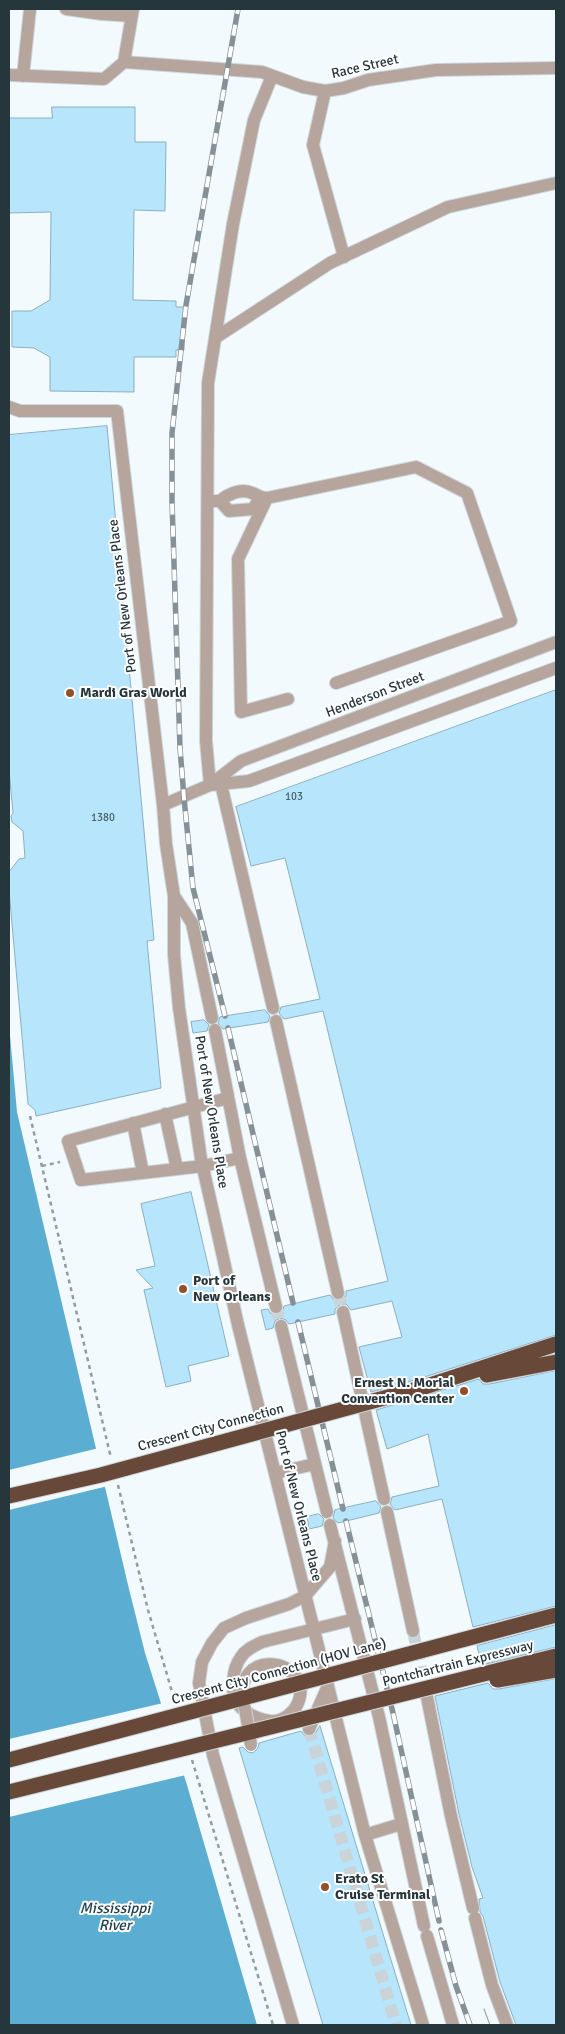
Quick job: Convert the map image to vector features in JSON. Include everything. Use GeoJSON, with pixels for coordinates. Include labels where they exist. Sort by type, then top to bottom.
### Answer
{"type":"FeatureCollection","features":[{"type":"Feature","properties":{"kind":"highway"},"geometry":{"type":"LineString","coordinates":[[422,1388],[556,1344]]}},
{"type":"Feature","properties":{"kind":"highway"},"geometry":{"type":"LineString","coordinates":[[422,1388],[556,1362]]}},
{"type":"Feature","properties":{"kind":"highway","name":"Crescent City Connection"},"geometry":{"type":"LineString","coordinates":[[9,1496],[101,1475],[422,1388]]}},
{"type":"Feature","properties":{"kind":"highway","name":"Crescent City Connection (HOV Lane)"},"geometry":{"type":"LineString","coordinates":[[9,1760],[556,1615]]}},
{"type":"Feature","properties":{"kind":"highway","name":"Pontchartrain Expressway"},"geometry":{"type":"LineString","coordinates":[[368,1702],[556,1656]]}},
{"type":"Feature","properties":{"kind":"highway"},"geometry":{"type":"LineString","coordinates":[[9,1792],[368,1702],[556,1670]]}},
{"type":"Feature","properties":{"kind":"street"},"geometry":{"type":"LineString","coordinates":[[23,76],[30,9]]}},
{"type":"Feature","properties":{"kind":"street"},"geometry":{"type":"LineString","coordinates":[[9,75],[104,79],[124,62],[132,12],[66,9]]}},
{"type":"Feature","properties":{"kind":"street","name":"Race Street"},"geometry":{"type":"LineString","coordinates":[[124,62],[262,72],[303,87],[325,91],[344,88],[368,80],[436,70],[556,68]]}},
{"type":"Feature","properties":{"kind":"street"},"geometry":{"type":"LineString","coordinates":[[272,76],[254,120],[233,224],[208,383],[206,741],[215,785],[274,1015],[338,1293]]}},
{"type":"Feature","properties":{"kind":"street"},"geometry":{"type":"LineString","coordinates":[[325,91],[313,145],[344,257]]}},
{"type":"Feature","properties":{"kind":"street"},"geometry":{"type":"LineString","coordinates":[[215,338],[330,264],[448,207],[556,183]]}},
{"type":"Feature","properties":{"kind":"street","name":"Port of New Orleans Place"},"geometry":{"type":"LineString","coordinates":[[9,407],[20,411],[117,411],[166,844],[174,896],[174,955],[179,1008],[203,1166],[238,1325],[365,1836],[423,2025]]}},
{"type":"Feature","properties":{"kind":"street"},"geometry":{"type":"LineString","coordinates":[[207,500],[220,501],[229,511],[253,509],[264,498],[416,467],[467,493],[510,621],[336,683]]}},
{"type":"Feature","properties":{"kind":"street"},"geometry":{"type":"LineString","coordinates":[[264,498],[238,559],[241,712],[288,699]]}},
{"type":"Feature","properties":{"kind":"street","name":"Henderson Street"},"geometry":{"type":"LineString","coordinates":[[215,785],[241,761],[556,642]]}},
{"type":"Feature","properties":{"kind":"street","name":"Henderson Street"},"geometry":{"type":"LineString","coordinates":[[163,805],[215,785],[250,781],[556,668]]}},
{"type":"Feature","properties":{"kind":"street"},"geometry":{"type":"LineString","coordinates":[[334,726],[343,747]]}},
{"type":"Feature","properties":{"kind":"street","name":"Port of New Orleans Place"},"geometry":{"type":"LineString","coordinates":[[174,896],[192,923],[240,1158],[276,1307]]}},
{"type":"Feature","properties":{"kind":"street"},"geometry":{"type":"LineString","coordinates":[[228,1098],[68,1140],[81,1180],[203,1166],[240,1158]]}},
{"type":"Feature","properties":{"kind":"street"},"geometry":{"type":"LineString","coordinates":[[165,1114],[176,1169]]}},
{"type":"Feature","properties":{"kind":"street"},"geometry":{"type":"LineString","coordinates":[[132,1122],[143,1173]]}},
{"type":"Feature","properties":{"kind":"street"},"geometry":{"type":"LineString","coordinates":[[343,1312],[413,1631]]}},
{"type":"Feature","properties":{"kind":"street","name":"Port of New Orleans Place"},"geometry":{"type":"LineString","coordinates":[[281,1326],[355,1620],[425,1931],[454,2025]]}},
{"type":"Feature","properties":{"kind":"street"},"geometry":{"type":"LineString","coordinates":[[275,1473],[315,1464]]}},
{"type":"Feature","properties":{"kind":"street"},"geometry":{"type":"LineString","coordinates":[[293,2025],[213,1755],[199,1683],[202,1662],[212,1643],[224,1628],[246,1618],[289,1604],[305,1596],[330,1568],[335,1541]]}},
{"type":"Feature","properties":{"kind":"street"},"geometry":{"type":"LineString","coordinates":[[251,1745],[248,1726],[246,1717],[244,1708],[242,1699],[244,1680],[250,1672],[265,1664],[281,1665],[294,1674],[300,1690],[298,1704],[289,1715],[275,1721],[262,1720],[250,1714],[244,1711],[237,1703],[233,1685],[235,1669],[240,1657],[249,1648],[262,1642],[355,1620]]}},
{"type":"Feature","properties":{"kind":"street"},"geometry":{"type":"LineString","coordinates":[[309,1729],[328,1686]]}},
{"type":"Feature","properties":{"kind":"street"},"geometry":{"type":"LineString","coordinates":[[427,1697],[450,1816],[492,1985],[507,2025]]}},
{"type":"Feature","properties":{"kind":"street"},"geometry":{"type":"LineString","coordinates":[[365,1836],[401,1824]]}},
{"type":"Feature","properties":{"kind":"path"},"geometry":{"type":"LineString","coordinates":[[30,1116],[112,1460]]}},
{"type":"Feature","properties":{"kind":"path"},"geometry":{"type":"LineString","coordinates":[[42,1166],[74,1159]]}},
{"type":"Feature","properties":{"kind":"path"},"geometry":{"type":"LineString","coordinates":[[116,1478],[148,1610],[176,1704]]}},
{"type":"Feature","properties":{"kind":"path"},"geometry":{"type":"LineString","coordinates":[[190,1751],[273,2025]]}},
{"type":"Feature","properties":{"kind":"water","name":"Mississippi River"},"geometry":{"type":"Polygon","coordinates":[[[9,1024],[17,1112],[128,1585],[145,1653],[187,1785],[257,2025],[9,2025],[9,1024]]]}},
{"type":"Feature","properties":{"kind":"pier"},"geometry":{"type":"Polygon","coordinates":[[[99,1448],[108,1486],[9,1510],[9,1470],[99,1448]]]}},
{"type":"Feature","properties":{"kind":"pier"},"geometry":{"type":"Polygon","coordinates":[[[163,1703],[186,1775],[9,1817],[9,1739],[163,1703]]]}},
{"type":"Feature","properties":{"kind":"building"},"geometry":{"type":"Polygon","coordinates":[[[52,107],[135,107],[135,142],[166,142],[165,211],[134,210],[133,300],[176,301],[176,307],[184,307],[184,350],[176,350],[176,357],[134,357],[134,392],[50,391],[50,357],[34,348],[12,347],[12,311],[31,311],[50,300],[51,212],[9,213],[9,118],[52,118],[52,107]]]}},
{"type":"Feature","properties":{"kind":"building"},"geometry":{"type":"Polygon","coordinates":[[[107,426],[154,940],[147,941],[161,1088],[36,1116],[35,1110],[28,1104],[9,890],[9,872],[19,859],[25,858],[23,831],[12,822],[11,816],[13,813],[9,770],[9,435],[107,426]]]}},
{"type":"Feature","properties":{"kind":"building","name":"Ernest N. Morial Convention Center"},"geometry":{"type":"Polygon","coordinates":[[[556,690],[556,1335],[371,1392],[359,1347],[402,1337],[392,1301],[351,1310],[346,1304],[341,1304],[335,1309],[335,1314],[289,1324],[286,1320],[280,1318],[275,1321],[273,1328],[266,1330],[261,1310],[268,1309],[270,1313],[277,1315],[282,1312],[284,1306],[330,1295],[335,1301],[340,1301],[346,1296],[346,1291],[388,1281],[323,1011],[284,1019],[279,1013],[281,1007],[320,999],[285,858],[251,866],[236,807],[556,690]]]}},
{"type":"Feature","properties":{"kind":"building"},"geometry":{"type":"Polygon","coordinates":[[[265,1010],[270,1016],[268,1022],[223,1029],[218,1023],[220,1017],[265,1010]]]}},
{"type":"Feature","properties":{"kind":"building"},"geometry":{"type":"Polygon","coordinates":[[[204,1020],[209,1025],[207,1031],[193,1033],[191,1022],[204,1020]]]}},
{"type":"Feature","properties":{"kind":"building","name":"Port of New Orleans"},"geometry":{"type":"Polygon","coordinates":[[[191,1192],[229,1356],[188,1366],[191,1381],[166,1387],[144,1290],[153,1288],[136,1270],[155,1266],[141,1204],[191,1192]]]}},
{"type":"Feature","properties":{"kind":"building"},"geometry":{"type":"Polygon","coordinates":[[[556,1371],[556,1606],[473,1627],[442,1499],[395,1510],[390,1504],[392,1497],[439,1486],[428,1434],[387,1449],[376,1410],[479,1379],[483,1384],[489,1384],[556,1371]]]}},
{"type":"Feature","properties":{"kind":"building"},"geometry":{"type":"Polygon","coordinates":[[[376,1501],[381,1507],[379,1513],[338,1523],[333,1518],[335,1510],[376,1501]]]}},
{"type":"Feature","properties":{"kind":"building"},"geometry":{"type":"Polygon","coordinates":[[[319,1514],[324,1519],[322,1526],[309,1529],[307,1517],[319,1514]]]}},
{"type":"Feature","properties":{"kind":"building"},"geometry":{"type":"Polygon","coordinates":[[[556,1625],[556,1647],[482,1665],[477,1646],[556,1625]]]}},
{"type":"Feature","properties":{"kind":"building"},"geometry":{"type":"Polygon","coordinates":[[[556,1679],[556,2025],[516,2025],[500,1982],[483,1916],[480,1912],[479,1899],[483,1898],[472,1867],[459,1814],[435,1696],[488,1683],[493,1689],[498,1689],[556,1679]]]}},
{"type":"Feature","properties":{"kind":"building","name":"Erato St Cruise Terminal"},"geometry":{"type":"Polygon","coordinates":[[[320,1726],[411,2025],[323,2025],[239,1748],[243,1747],[248,1752],[253,1753],[258,1748],[259,1743],[301,1731],[305,1736],[310,1737],[314,1735],[320,1726]]]}},
{"type":"Feature","properties":{"kind":"tunnel"},"geometry":{"type":"LineString","coordinates":[[338,1293],[343,1312]]}},
{"type":"Feature","properties":{"kind":"tunnel"},"geometry":{"type":"LineString","coordinates":[[276,1307],[281,1326]]}},
{"type":"Feature","properties":{"kind":"tunnel"},"geometry":{"type":"LineString","coordinates":[[413,1631],[427,1697]]}},
{"type":"Feature","properties":{"kind":"tunnel"},"geometry":{"type":"LineString","coordinates":[[309,1729],[396,2025]]}},
{"type":"Feature","properties":{"kind":"tram line"},"geometry":{"type":"LineString","coordinates":[[484,2009],[490,2025]]}},
{"type":"Feature","properties":{"kind":"railway"},"geometry":{"type":"LineString","coordinates":[[225,1016],[193,888],[184,798],[180,748],[172,501],[172,433],[186,305],[238,9]]}},
{"type":"Feature","properties":{"kind":"railway"},"geometry":{"type":"LineString","coordinates":[[228,1028],[293,1303]]}},
{"type":"Feature","properties":{"kind":"railway"},"geometry":{"type":"LineString","coordinates":[[298,1322],[343,1509]]}},
{"type":"Feature","properties":{"kind":"railway"},"geometry":{"type":"LineString","coordinates":[[346,1521],[393,1713],[439,1921]]}},
{"type":"Feature","properties":{"kind":"railway"},"geometry":{"type":"LineString","coordinates":[[441,1930],[456,1986],[470,2025]]}},
{"type":"Feature","properties":{"kind":"place","name":"Mardi Gras World"},"geometry":{"type":"Point","coordinates":[70,693]}},
{"type":"Feature","properties":{"kind":"place","name":"Port of New Orleans"},"geometry":{"type":"Point","coordinates":[183,1289]}},
{"type":"Feature","properties":{"kind":"place","name":"Ernest N. Morial Convention Center"},"geometry":{"type":"Point","coordinates":[464,1391]}},
{"type":"Feature","properties":{"kind":"place","name":"Erato St Cruise Terminal"},"geometry":{"type":"Point","coordinates":[325,1887]}}]}
